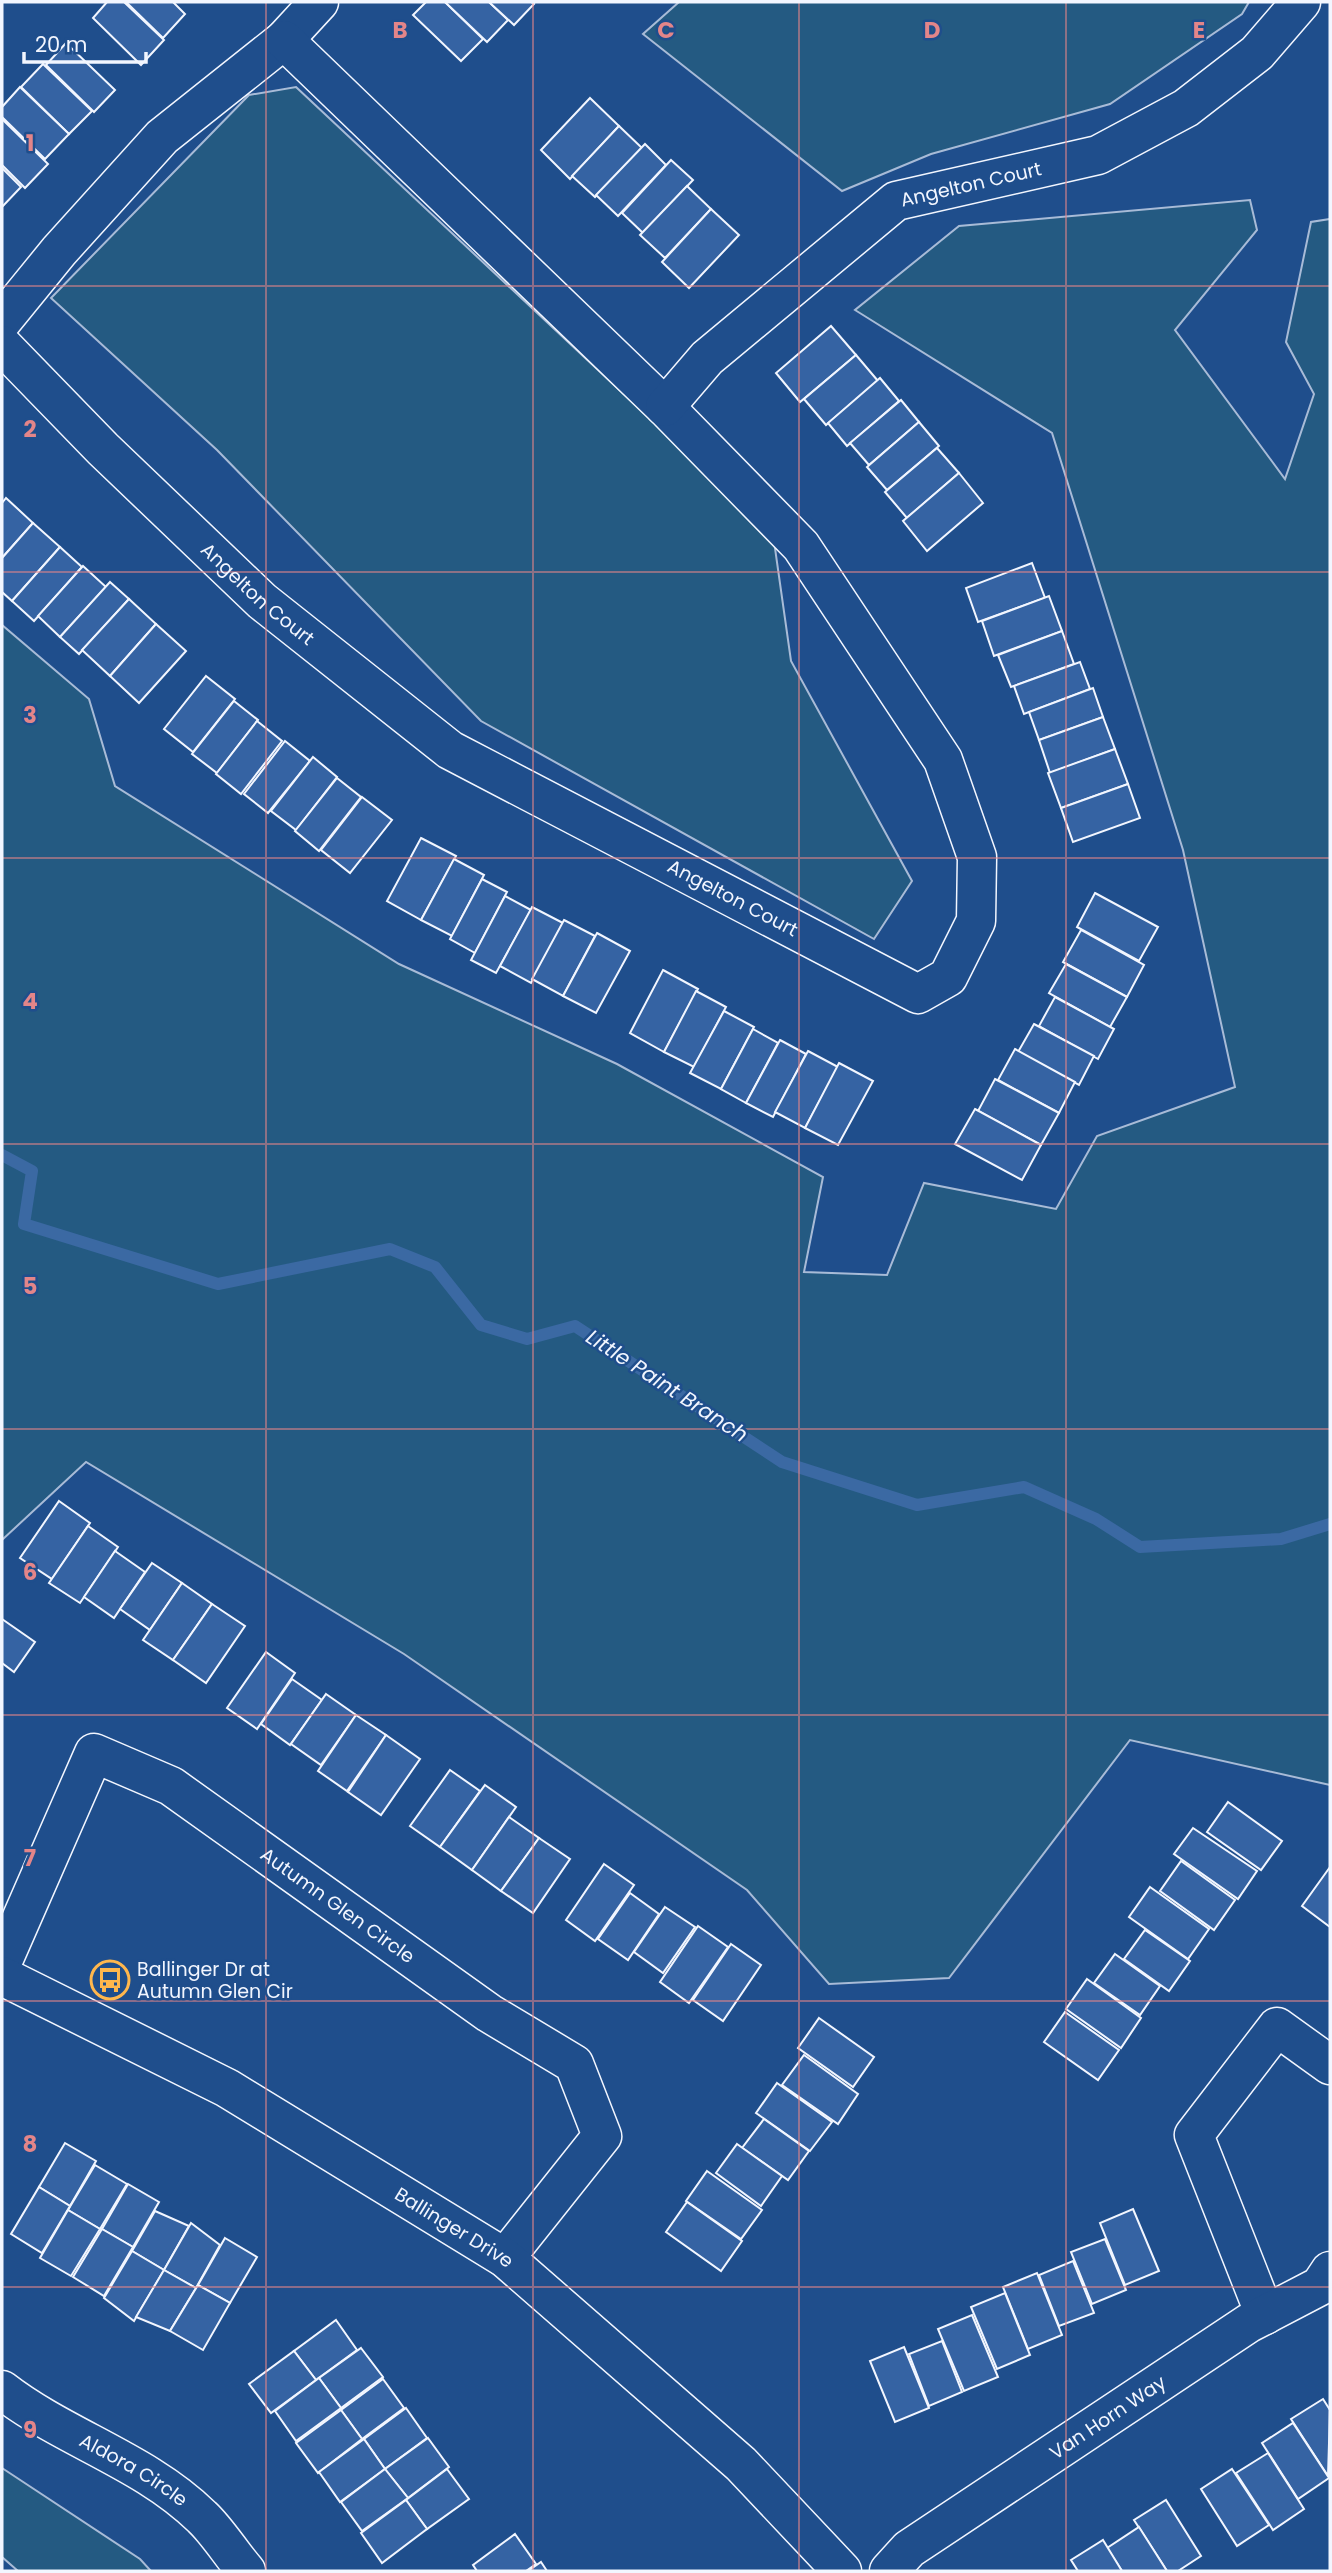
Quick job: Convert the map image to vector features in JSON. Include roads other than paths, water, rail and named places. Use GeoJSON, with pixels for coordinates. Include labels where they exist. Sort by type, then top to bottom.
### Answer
{"type":"FeatureCollection","features":[{"type":"Feature","properties":{"kind":"street"},"geometry":{"type":"LineString","coordinates":[[2,321],[59,251],[162,137],[284,40],[319,2]]}},
{"type":"Feature","properties":{"kind":"street","name":"Angelton Court"},"geometry":{"type":"LineString","coordinates":[[665,407],[706,358],[896,201],[1098,155],[1186,108],[1257,52],[1301,2]]}},
{"type":"Feature","properties":{"kind":"street","name":"Angelton Court"},"geometry":{"type":"LineString","coordinates":[[2,345],[103,449],[262,601],[450,750],[918,994],[948,977],[976,921],[978,857],[943,760],[801,547],[665,407],[284,40]]}},
{"type":"Feature","properties":{"kind":"street","name":"Autumn Glen Circle"},"geometry":{"type":"LineString","coordinates":[[2,1963],[94,1754],[171,1786],[489,2013],[574,2064],[602,2136],[505,2258]]}},
{"type":"Feature","properties":{"kind":"street","name":"Ballinger Drive"},"geometry":{"type":"LineString","coordinates":[[2,1976],[227,2088],[505,2258],[741,2464],[842,2571]]}},
{"type":"Feature","properties":{"kind":"street"},"geometry":{"type":"LineString","coordinates":[[1265,2315],[1194,2135],[1277,2027],[1330,2065]]}},
{"type":"Feature","properties":{"kind":"street","name":"Van Horn Way"},"geometry":{"type":"LineString","coordinates":[[889,2571],[909,2549],[1265,2315],[1320,2286],[1330,2271]]}},
{"type":"Feature","properties":{"kind":"street","name":"Aldora Circle"},"geometry":{"type":"LineString","coordinates":[[2,2390],[34,2415],[138,2470],[201,2516],[246,2571]]}},
{"type":"Feature","properties":{"kind":"waterway","name":"Little Paint Branch"},"geometry":{"type":"LineString","coordinates":[[2,1155],[32,1171],[24,1224],[218,1284],[390,1249],[435,1267],[481,1325],[527,1339],[575,1326],[782,1462],[917,1505],[1024,1487],[1096,1519],[1140,1547],[1281,1539],[1330,1524]]}},
{"type":"Feature","properties":{"kind":"place","name":"Ballinger Dr at Autumn Glen Cir"},"geometry":{"type":"Point","coordinates":[110,1980]}}]}
